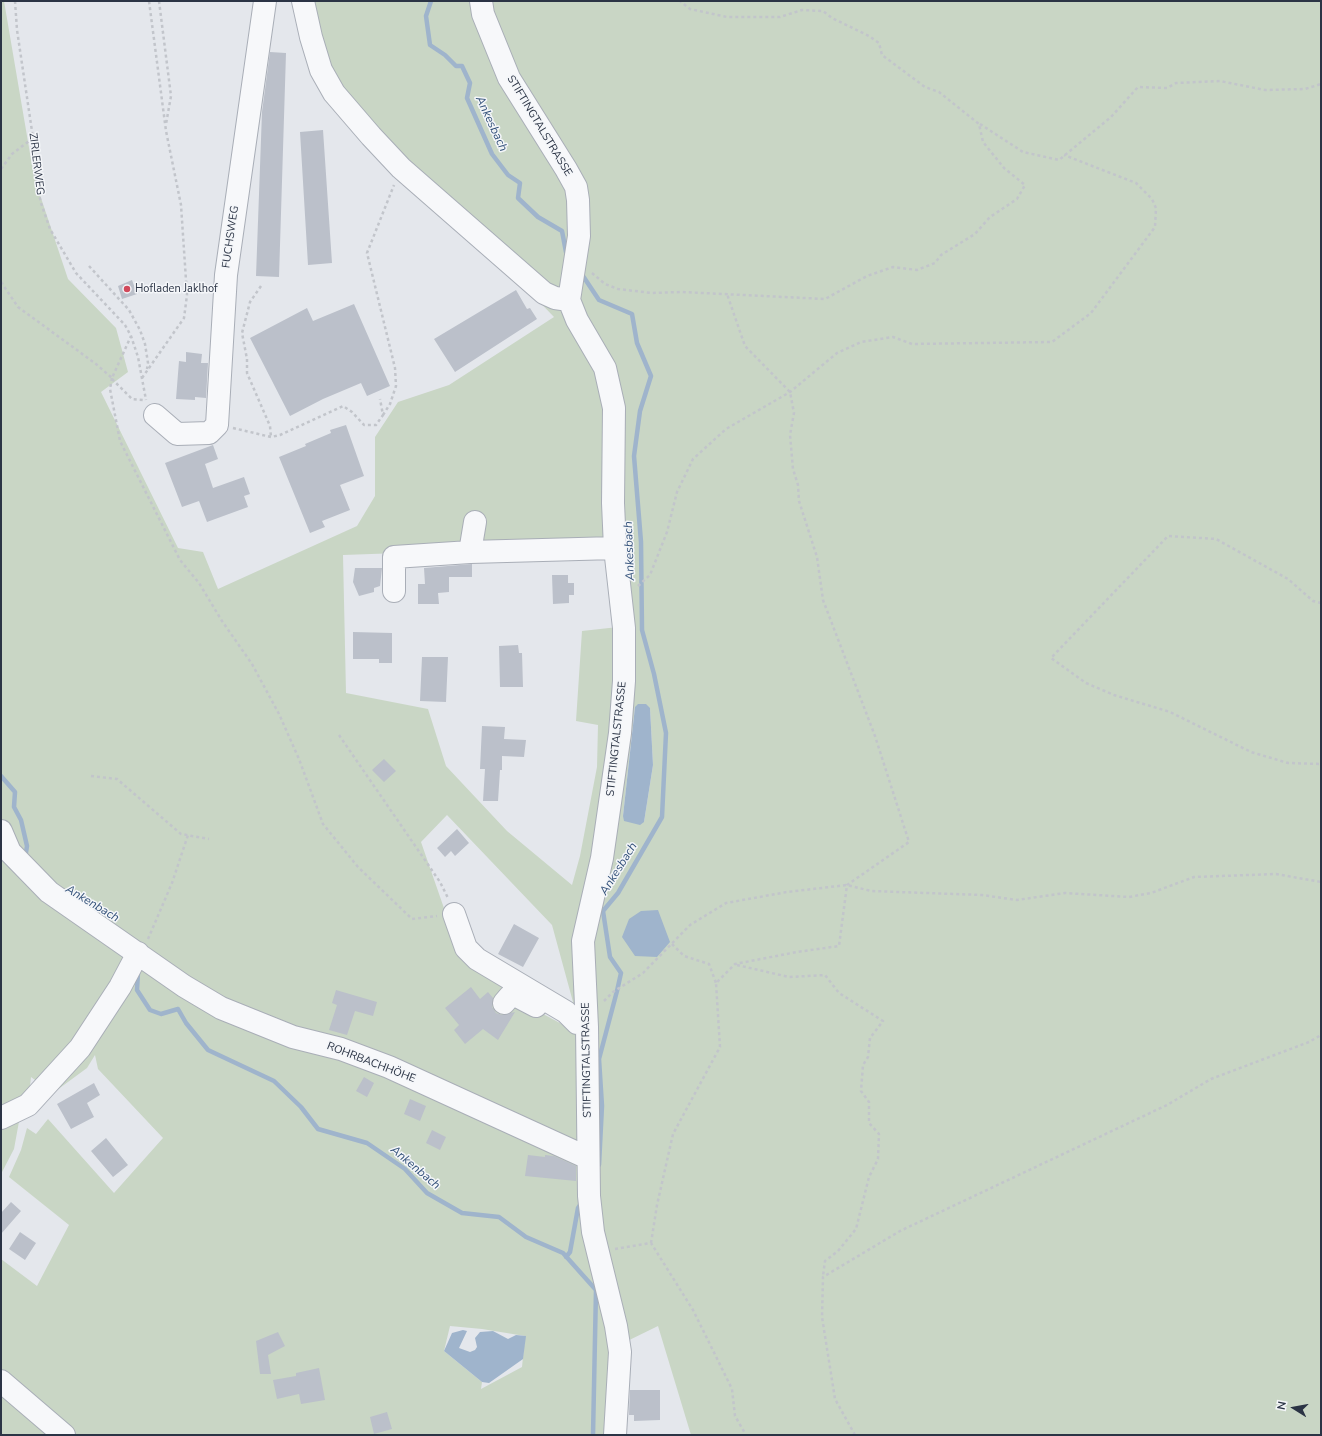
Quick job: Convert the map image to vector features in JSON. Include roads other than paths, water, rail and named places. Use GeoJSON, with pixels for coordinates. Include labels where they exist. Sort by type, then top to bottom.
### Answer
{"type":"FeatureCollection","features":[{"type":"Feature","properties":{"kind":"street","name":"FUCHSWEG"},"geometry":{"type":"LineString","coordinates":[[150,407],[177,434],[209,433],[217,425],[226,275],[265,1]]}},
{"type":"Feature","properties":{"kind":"street"},"geometry":{"type":"LineString","coordinates":[[303,1],[311,38],[322,70],[334,93],[371,136],[401,168],[544,293],[555,298],[569,300]]}},
{"type":"Feature","properties":{"kind":"street","name":"STIFTINGTALSTRASSE"},"geometry":{"type":"LineString","coordinates":[[481,1],[483,14],[509,78],[576,187],[579,236],[569,300],[576,320],[605,368],[614,408],[613,503],[615,548],[624,628],[624,681],[620,733],[602,858],[583,941],[582,1025],[589,1196],[593,1232],[616,1326],[620,1352],[615,1435]]}},
{"type":"Feature","properties":{"kind":"street"},"geometry":{"type":"LineString","coordinates":[[470,552],[475,522]]}},
{"type":"Feature","properties":{"kind":"street"},"geometry":{"type":"LineString","coordinates":[[394,591],[394,557],[470,552],[615,548]]}},
{"type":"Feature","properties":{"kind":"street","name":"ROHRBACHHÖHE"},"geometry":{"type":"LineString","coordinates":[[1,831],[10,852],[49,892],[184,986],[221,1008],[293,1037],[341,1049],[389,1068],[588,1158]]}},
{"type":"Feature","properties":{"kind":"street"},"geometry":{"type":"LineString","coordinates":[[454,914],[466,948],[477,959],[566,1012],[582,1025]]}},
{"type":"Feature","properties":{"kind":"street"},"geometry":{"type":"LineString","coordinates":[[1,1118],[28,1106],[80,1048],[120,987],[139,954]]}},
{"type":"Feature","properties":{"kind":"street"},"geometry":{"type":"LineString","coordinates":[[504,1003],[510,996],[515,995],[554,1015],[582,1025]]}},
{"type":"Feature","properties":{"kind":"street"},"geometry":{"type":"LineString","coordinates":[[1,1381],[64,1435]]}},
{"type":"Feature","properties":{"kind":"water"},"geometry":{"type":"Polygon","coordinates":[[[638,704],[646,704],[650,708],[653,765],[644,822],[640,825],[624,821],[623,816],[635,707],[638,704]]]}},
{"type":"Feature","properties":{"kind":"water"},"geometry":{"type":"Polygon","coordinates":[[[658,910],[670,942],[657,957],[635,956],[622,937],[629,919],[641,911],[658,910]]]}},
{"type":"Feature","properties":{"kind":"water"},"geometry":{"type":"Polygon","coordinates":[[[463,1330],[467,1331],[459,1348],[470,1352],[475,1350],[477,1347],[475,1338],[480,1332],[493,1331],[508,1339],[516,1335],[526,1336],[523,1359],[489,1383],[482,1382],[444,1351],[452,1333],[463,1330]]]}},
{"type":"Feature","properties":{"kind":"waterway","name":"Ankesbach"},"geometry":{"type":"LineString","coordinates":[[431,1],[426,16],[430,45],[445,55],[456,66],[462,66],[470,83],[467,98],[492,154],[508,175],[520,183],[518,198],[538,217],[562,231],[566,252]]}},
{"type":"Feature","properties":{"kind":"waterway","name":"Ankesbach"},"geometry":{"type":"LineString","coordinates":[[578,275],[583,276],[599,300],[632,314],[637,343],[651,376],[640,411],[634,456],[641,542],[642,630],[654,674],[666,733],[662,817],[618,893],[603,911],[610,957],[621,973],[599,1059],[602,1106],[599,1165]]}},
{"type":"Feature","properties":{"kind":"waterway","name":"Ankenbach"},"geometry":{"type":"LineString","coordinates":[[1,776],[15,792],[14,807],[21,820],[27,846],[25,859]]}},
{"type":"Feature","properties":{"kind":"waterway","name":"Ankenbach"},"geometry":{"type":"LineString","coordinates":[[138,972],[137,990],[150,1010],[161,1014],[178,1009],[186,1023],[208,1050],[274,1081],[301,1107],[318,1129],[367,1143],[405,1169],[427,1193],[462,1213],[499,1217],[526,1237],[563,1253],[596,1290],[593,1435]]}},
{"type":"Feature","properties":{"kind":"waterway","name":"Ankesbach"},"geometry":{"type":"LineString","coordinates":[[566,1257],[570,1252],[578,1208],[582,1202]]}},
{"type":"Feature","properties":{"kind":"place","name":"Hofladen Jaklhof"},"geometry":{"type":"Point","coordinates":[127,289]}}]}
